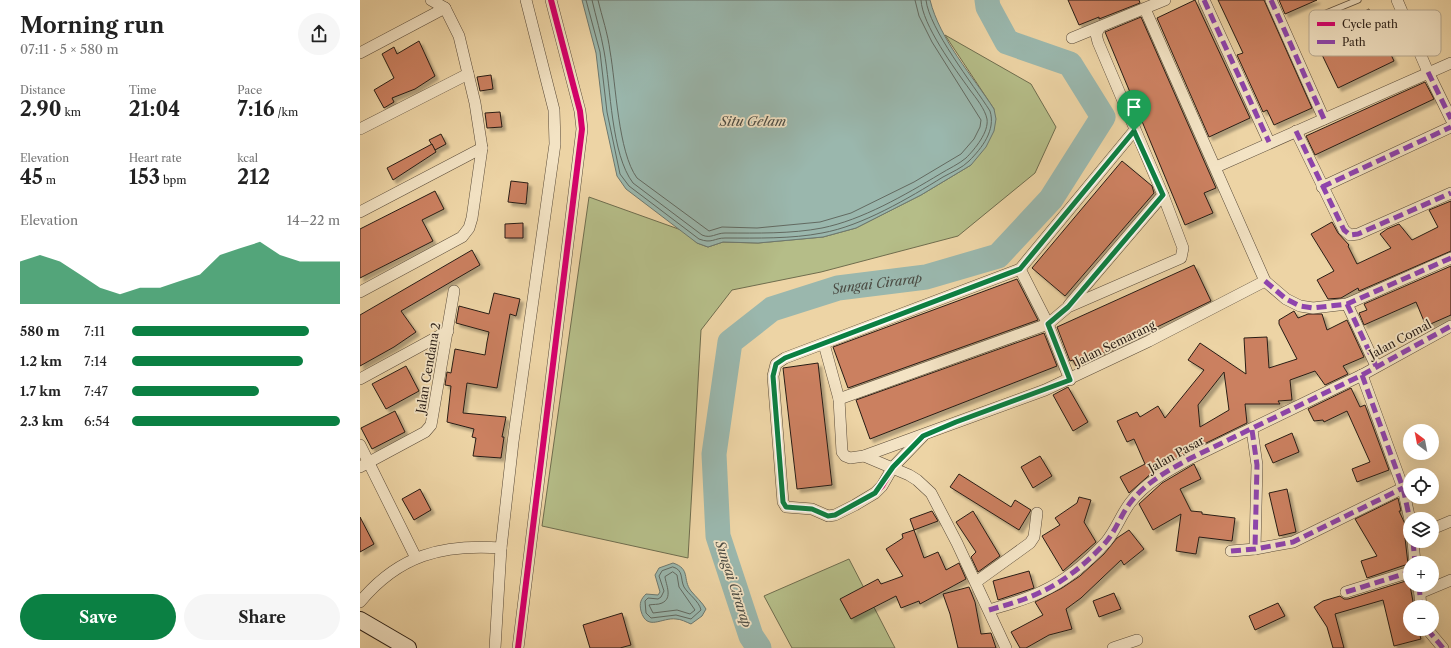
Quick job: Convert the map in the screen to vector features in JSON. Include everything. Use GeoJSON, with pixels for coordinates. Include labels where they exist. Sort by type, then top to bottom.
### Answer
{"type":"FeatureCollection","features":[{"type":"Feature","properties":{"kind":"street"},"geometry":{"type":"LineString","coordinates":[[360,292],[466,234],[469,228],[476,198],[482,148],[475,103],[459,36],[445,8],[431,0]]}},
{"type":"Feature","properties":{"kind":"street"},"geometry":{"type":"LineString","coordinates":[[495,648],[501,548],[556,128],[554,110],[526,0]]}},
{"type":"Feature","properties":{"kind":"street"},"geometry":{"type":"LineString","coordinates":[[518,648],[582,129],[580,111],[551,0]]}},
{"type":"Feature","properties":{"kind":"street"},"geometry":{"type":"LineString","coordinates":[[1072,38],[1165,0]]}},
{"type":"Feature","properties":{"kind":"street"},"geometry":{"type":"LineString","coordinates":[[1204,0],[1269,142]]}},
{"type":"Feature","properties":{"kind":"street"},"geometry":{"type":"LineString","coordinates":[[1271,0],[1324,119]]}},
{"type":"Feature","properties":{"kind":"street"},"geometry":{"type":"LineString","coordinates":[[1397,0],[1401,10]]}},
{"type":"Feature","properties":{"kind":"street"},"geometry":{"type":"LineString","coordinates":[[360,54],[445,8]]}},
{"type":"Feature","properties":{"kind":"street"},"geometry":{"type":"LineString","coordinates":[[1145,9],[1265,281],[1286,298],[1300,306],[1313,308],[1347,304],[1451,258]]}},
{"type":"Feature","properties":{"kind":"street"},"geometry":{"type":"LineString","coordinates":[[1068,307],[1181,258],[1183,248],[1163,195],[1134,131],[1098,42],[1096,34],[1100,27]]}},
{"type":"Feature","properties":{"kind":"street"},"geometry":{"type":"LineString","coordinates":[[1421,56],[1451,119]]}},
{"type":"Feature","properties":{"kind":"street"},"geometry":{"type":"LineString","coordinates":[[1216,167],[1269,142],[1451,63]]}},
{"type":"Feature","properties":{"kind":"street"},"geometry":{"type":"LineString","coordinates":[[360,129],[468,74]]}},
{"type":"Feature","properties":{"kind":"street"},"geometry":{"type":"LineString","coordinates":[[1322,187],[1451,127]]}},
{"type":"Feature","properties":{"kind":"street"},"geometry":{"type":"LineString","coordinates":[[923,436],[864,456],[850,458],[842,452],[839,398],[824,344],[1020,269],[1134,131]]}},
{"type":"Feature","properties":{"kind":"street"},"geometry":{"type":"LineString","coordinates":[[1296,131],[1344,230],[1350,235],[1358,234],[1451,192]]}},
{"type":"Feature","properties":{"kind":"street"},"geometry":{"type":"LineString","coordinates":[[360,212],[482,148]]}},
{"type":"Feature","properties":{"kind":"street"},"geometry":{"type":"LineString","coordinates":[[839,398],[1048,324],[1068,307],[1163,195]]}},
{"type":"Feature","properties":{"kind":"street"},"geometry":{"type":"LineString","coordinates":[[1020,269],[1048,324],[1070,380]]}},
{"type":"Feature","properties":{"kind":"street","name":"Jalan Semarang"},"geometry":{"type":"LineString","coordinates":[[824,344],[782,360],[774,369],[773,376],[784,505],[789,508],[812,509],[828,516],[835,515],[875,493],[886,480],[893,467],[923,436],[956,422],[1070,380],[1265,281]]}},
{"type":"Feature","properties":{"kind":"street","name":"Jalan Cendana 2"},"geometry":{"type":"LineString","coordinates":[[364,464],[425,432],[432,425],[454,291]]}},
{"type":"Feature","properties":{"kind":"street"},"geometry":{"type":"LineString","coordinates":[[1347,304],[1376,366]]}},
{"type":"Feature","properties":{"kind":"street","name":"Jalan Comal"},"geometry":{"type":"LineString","coordinates":[[1362,375],[1451,326]]}},
{"type":"Feature","properties":{"kind":"street"},"geometry":{"type":"LineString","coordinates":[[360,379],[448,331]]}},
{"type":"Feature","properties":{"kind":"street"},"geometry":{"type":"LineString","coordinates":[[1362,375],[1402,488],[1408,512]]}},
{"type":"Feature","properties":{"kind":"street","name":"Jalan Pasar"},"geometry":{"type":"LineString","coordinates":[[989,610],[1039,593],[1054,586],[1083,564],[1116,530],[1129,504],[1151,482],[1191,458],[1252,430],[1362,375]]}},
{"type":"Feature","properties":{"kind":"street"},"geometry":{"type":"LineString","coordinates":[[1252,430],[1257,465],[1255,549]]}},
{"type":"Feature","properties":{"kind":"street"},"geometry":{"type":"LineString","coordinates":[[360,445],[364,464],[416,558]]}},
{"type":"Feature","properties":{"kind":"street"},"geometry":{"type":"LineString","coordinates":[[864,456],[893,467],[917,480],[931,493],[976,582],[1006,648]]}},
{"type":"Feature","properties":{"kind":"street"},"geometry":{"type":"LineString","coordinates":[[1230,551],[1255,549],[1293,542],[1402,488]]}},
{"type":"Feature","properties":{"kind":"street"},"geometry":{"type":"LineString","coordinates":[[976,582],[1030,543],[1034,537],[1037,513]]}},
{"type":"Feature","properties":{"kind":"street"},"geometry":{"type":"LineString","coordinates":[[1439,527],[1451,521]]}},
{"type":"Feature","properties":{"kind":"street"},"geometry":{"type":"LineString","coordinates":[[360,602],[397,569],[416,558],[436,551],[455,548],[473,546],[501,548]]}},
{"type":"Feature","properties":{"kind":"street"},"geometry":{"type":"LineString","coordinates":[[1346,592],[1403,574]]}},
{"type":"Feature","properties":{"kind":"street"},"geometry":{"type":"LineString","coordinates":[[1439,583],[1451,580]]}},
{"type":"Feature","properties":{"kind":"street"},"geometry":{"type":"LineString","coordinates":[[360,620],[408,648]]}},
{"type":"Feature","properties":{"kind":"street"},"geometry":{"type":"LineString","coordinates":[[1433,636],[1443,648]]}},
{"type":"Feature","properties":{"kind":"street"},"geometry":{"type":"LineString","coordinates":[[1113,648],[1137,640]]}},
{"type":"Feature","properties":{"kind":"lane"},"geometry":{"type":"LineString","coordinates":[[1333,10],[1358,0]]}},
{"type":"Feature","properties":{"kind":"green space"},"geometry":{"type":"Polygon","coordinates":[[[945,35],[1031,84],[1056,127],[1035,173],[958,236],[821,272],[732,290],[701,330],[688,558],[542,526],[589,197],[684,231],[697,243],[708,247],[723,242],[758,243],[823,237],[856,228],[921,195],[971,165],[994,109],[945,35]]]}},
{"type":"Feature","properties":{"kind":"green space"},"geometry":{"type":"Polygon","coordinates":[[[849,559],[895,648],[792,648],[764,596],[849,559]]]}},
{"type":"Feature","properties":{"kind":"water","name":"Situ Gelam"},"geometry":{"type":"Polygon","coordinates":[[[582,0],[930,0],[941,29],[949,43],[994,109],[996,119],[994,131],[986,147],[971,165],[921,195],[856,228],[823,237],[758,243],[723,242],[708,247],[697,243],[626,189],[617,176],[603,112],[596,53],[582,0]]]}},
{"type":"Feature","properties":{"kind":"water"},"geometry":{"type":"Polygon","coordinates":[[[673,563],[682,568],[688,587],[706,609],[702,616],[691,624],[676,619],[656,622],[647,621],[641,611],[641,601],[646,594],[658,595],[660,592],[655,575],[659,568],[673,563]]]}},
{"type":"Feature","properties":{"kind":"building"},"geometry":{"type":"Polygon","coordinates":[[[1068,0],[1139,0],[1140,3],[1079,25],[1068,0]]]}},
{"type":"Feature","properties":{"kind":"building"},"geometry":{"type":"Polygon","coordinates":[[[1195,0],[1250,118],[1209,137],[1157,18],[1195,0]]]}},
{"type":"Feature","properties":{"kind":"building"},"geometry":{"type":"Polygon","coordinates":[[[1218,0],[1264,0],[1312,108],[1274,125],[1267,110],[1263,112],[1237,55],[1243,53],[1218,0]]]}},
{"type":"Feature","properties":{"kind":"building"},"geometry":{"type":"Polygon","coordinates":[[[1279,0],[1317,0],[1285,14],[1279,0]]]}},
{"type":"Feature","properties":{"kind":"building"},"geometry":{"type":"Polygon","coordinates":[[[1141,17],[1216,188],[1204,193],[1213,213],[1185,225],[1105,32],[1141,17]]]}},
{"type":"Feature","properties":{"kind":"building"},"geometry":{"type":"Polygon","coordinates":[[[419,41],[435,76],[415,89],[392,98],[394,102],[384,108],[374,90],[394,78],[382,54],[394,47],[397,54],[419,41]]]}},
{"type":"Feature","properties":{"kind":"building"},"geometry":{"type":"Polygon","coordinates":[[[1323,56],[1392,56],[1394,61],[1338,88],[1323,56]]]}},
{"type":"Feature","properties":{"kind":"building"},"geometry":{"type":"Polygon","coordinates":[[[491,75],[493,89],[480,91],[477,77],[491,75]]]}},
{"type":"Feature","properties":{"kind":"building"},"geometry":{"type":"Polygon","coordinates":[[[1425,82],[1434,99],[1315,155],[1306,136],[1425,82]]]}},
{"type":"Feature","properties":{"kind":"building"},"geometry":{"type":"Polygon","coordinates":[[[500,112],[502,127],[487,128],[485,113],[500,112]]]}},
{"type":"Feature","properties":{"kind":"building"},"geometry":{"type":"Polygon","coordinates":[[[441,134],[446,144],[435,150],[429,140],[441,134]]]}},
{"type":"Feature","properties":{"kind":"building"},"geometry":{"type":"Polygon","coordinates":[[[432,144],[436,152],[393,180],[387,168],[432,144]]]}},
{"type":"Feature","properties":{"kind":"building"},"geometry":{"type":"Polygon","coordinates":[[[1122,161],[1152,186],[1154,193],[1065,296],[1032,268],[1122,161]]]}},
{"type":"Feature","properties":{"kind":"building"},"geometry":{"type":"Polygon","coordinates":[[[511,181],[528,183],[526,204],[508,202],[511,181]]]}},
{"type":"Feature","properties":{"kind":"building"},"geometry":{"type":"Polygon","coordinates":[[[435,191],[444,209],[422,220],[433,241],[360,278],[360,229],[435,191]]]}},
{"type":"Feature","properties":{"kind":"building"},"geometry":{"type":"Polygon","coordinates":[[[1451,201],[1451,251],[1359,291],[1358,288],[1341,298],[1328,299],[1317,280],[1334,271],[1311,234],[1332,222],[1338,233],[1349,245],[1348,246],[1357,264],[1391,248],[1380,234],[1387,229],[1399,224],[1412,240],[1438,227],[1429,210],[1451,201]]]}},
{"type":"Feature","properties":{"kind":"building"},"geometry":{"type":"Polygon","coordinates":[[[523,223],[523,238],[505,238],[505,224],[523,223]]]}},
{"type":"Feature","properties":{"kind":"building"},"geometry":{"type":"Polygon","coordinates":[[[472,250],[480,265],[401,311],[416,332],[394,347],[360,366],[360,315],[472,250]]]}},
{"type":"Feature","properties":{"kind":"building"},"geometry":{"type":"Polygon","coordinates":[[[1194,265],[1211,301],[1076,366],[1073,360],[1070,361],[1057,327],[1194,265]]]}},
{"type":"Feature","properties":{"kind":"building"},"geometry":{"type":"Polygon","coordinates":[[[1451,266],[1451,315],[1426,326],[1416,302],[1364,325],[1359,313],[1367,310],[1364,304],[1451,266]]]}},
{"type":"Feature","properties":{"kind":"building"},"geometry":{"type":"Polygon","coordinates":[[[1017,279],[1038,320],[848,388],[833,347],[1017,279]]]}},
{"type":"Feature","properties":{"kind":"building"},"geometry":{"type":"Polygon","coordinates":[[[494,293],[520,299],[516,316],[510,314],[497,388],[467,383],[463,413],[506,417],[502,437],[504,437],[501,458],[473,456],[476,438],[472,437],[474,429],[447,422],[451,386],[445,385],[447,372],[451,373],[455,349],[485,355],[489,332],[456,323],[459,306],[489,314],[494,293]]]}},
{"type":"Feature","properties":{"kind":"building"},"geometry":{"type":"Polygon","coordinates":[[[1294,311],[1298,318],[1308,314],[1322,314],[1327,330],[1347,320],[1364,357],[1343,366],[1348,374],[1325,385],[1315,371],[1290,380],[1292,400],[1278,401],[1280,404],[1245,404],[1247,423],[1200,446],[1186,448],[1188,452],[1154,471],[1129,493],[1120,477],[1145,464],[1134,439],[1127,442],[1117,421],[1137,412],[1140,417],[1158,406],[1165,418],[1204,370],[1188,360],[1200,343],[1246,374],[1244,338],[1267,337],[1269,368],[1297,359],[1279,324],[1279,320],[1294,311]],[[1224,372],[1198,405],[1200,427],[1229,410],[1224,372]]]}},
{"type":"Feature","properties":{"kind":"building"},"geometry":{"type":"Polygon","coordinates":[[[1044,333],[1057,366],[870,439],[856,400],[1044,333]]]}},
{"type":"Feature","properties":{"kind":"building"},"geometry":{"type":"Polygon","coordinates":[[[818,363],[832,485],[797,489],[783,368],[818,363]]]}},
{"type":"Feature","properties":{"kind":"building"},"geometry":{"type":"Polygon","coordinates":[[[406,366],[419,391],[386,409],[372,384],[406,366]]]}},
{"type":"Feature","properties":{"kind":"building"},"geometry":{"type":"Polygon","coordinates":[[[1068,387],[1088,422],[1073,431],[1053,395],[1068,387]]]}},
{"type":"Feature","properties":{"kind":"building"},"geometry":{"type":"Polygon","coordinates":[[[1351,388],[1360,407],[1365,405],[1389,470],[1357,482],[1352,469],[1370,462],[1347,411],[1324,422],[1323,420],[1314,421],[1308,409],[1351,388]]]}},
{"type":"Feature","properties":{"kind":"building"},"geometry":{"type":"Polygon","coordinates":[[[395,411],[405,432],[372,449],[361,428],[395,411]]]}},
{"type":"Feature","properties":{"kind":"building"},"geometry":{"type":"Polygon","coordinates":[[[1292,433],[1299,452],[1273,463],[1265,445],[1292,433]]]}},
{"type":"Feature","properties":{"kind":"building"},"geometry":{"type":"Polygon","coordinates":[[[1040,456],[1052,476],[1033,488],[1021,467],[1040,456]]]}},
{"type":"Feature","properties":{"kind":"building"},"geometry":{"type":"Polygon","coordinates":[[[1194,464],[1201,479],[1180,489],[1191,511],[1202,512],[1202,514],[1235,518],[1232,541],[1199,537],[1196,554],[1176,551],[1181,514],[1153,530],[1139,504],[1162,483],[1194,464]]]}},
{"type":"Feature","properties":{"kind":"building"},"geometry":{"type":"Polygon","coordinates":[[[959,474],[1011,507],[1015,500],[1031,510],[1019,530],[950,487],[959,474]]]}},
{"type":"Feature","properties":{"kind":"building"},"geometry":{"type":"Polygon","coordinates":[[[420,489],[431,510],[414,520],[402,499],[420,489]]]}},
{"type":"Feature","properties":{"kind":"building"},"geometry":{"type":"Polygon","coordinates":[[[1287,489],[1296,532],[1279,536],[1269,493],[1287,489]]]}},
{"type":"Feature","properties":{"kind":"building"},"geometry":{"type":"Polygon","coordinates":[[[1079,497],[1091,500],[1084,522],[1096,542],[1063,571],[1042,536],[1060,525],[1055,518],[1077,503],[1079,497]]]}},
{"type":"Feature","properties":{"kind":"building"},"geometry":{"type":"Polygon","coordinates":[[[1398,498],[1401,511],[1399,511],[1403,520],[1403,548],[1406,548],[1407,556],[1403,556],[1403,566],[1367,578],[1361,561],[1377,556],[1355,519],[1398,498]]]}},
{"type":"Feature","properties":{"kind":"building"},"geometry":{"type":"Polygon","coordinates":[[[932,511],[938,521],[914,530],[910,519],[932,511]]]}},
{"type":"Feature","properties":{"kind":"building"},"geometry":{"type":"Polygon","coordinates":[[[973,511],[1000,556],[978,572],[971,557],[976,552],[956,522],[973,511]]]}},
{"type":"Feature","properties":{"kind":"building"},"geometry":{"type":"Polygon","coordinates":[[[360,517],[374,544],[360,552],[360,517]]]}},
{"type":"Feature","properties":{"kind":"building"},"geometry":{"type":"Polygon","coordinates":[[[914,530],[924,558],[938,552],[946,570],[959,563],[966,579],[920,604],[919,601],[901,608],[896,596],[851,619],[840,599],[878,579],[881,584],[903,576],[886,549],[903,538],[902,534],[914,530]]]}},
{"type":"Feature","properties":{"kind":"building"},"geometry":{"type":"Polygon","coordinates":[[[1129,530],[1144,549],[1124,565],[1121,560],[1081,598],[1066,609],[1072,629],[1049,635],[1026,648],[1020,648],[1011,632],[1043,615],[1035,602],[1062,588],[1080,576],[1104,554],[1117,538],[1129,530]]]}},
{"type":"Feature","properties":{"kind":"building"},"geometry":{"type":"Polygon","coordinates":[[[1029,571],[1034,588],[998,600],[993,581],[1029,571]]]}},
{"type":"Feature","properties":{"kind":"building"},"geometry":{"type":"Polygon","coordinates":[[[1403,582],[1403,592],[1411,592],[1413,600],[1403,600],[1403,636],[1420,636],[1421,639],[1394,646],[1383,600],[1335,614],[1344,648],[1333,648],[1327,627],[1314,607],[1323,601],[1340,596],[1344,599],[1403,582]]]}},
{"type":"Feature","properties":{"kind":"building"},"geometry":{"type":"Polygon","coordinates":[[[969,587],[975,602],[981,634],[991,633],[996,648],[958,648],[950,614],[943,594],[969,587]]]}},
{"type":"Feature","properties":{"kind":"building"},"geometry":{"type":"Polygon","coordinates":[[[1114,593],[1121,609],[1099,617],[1093,601],[1114,593]]]}},
{"type":"Feature","properties":{"kind":"building"},"geometry":{"type":"Polygon","coordinates":[[[1278,603],[1285,616],[1255,630],[1249,616],[1278,603]]]}},
{"type":"Feature","properties":{"kind":"building"},"geometry":{"type":"Polygon","coordinates":[[[622,613],[631,645],[620,648],[590,648],[583,625],[622,613]]]}},
{"type":"Feature","properties":{"kind":"waterway","name":"Sungai Cirarap"},"geometry":{"type":"LineString","coordinates":[[759,648],[751,636],[718,536],[714,454],[730,342],[772,309],[838,288],[926,277],[998,256],[1051,199],[1103,117],[1070,64],[1007,42],[988,7],[987,0]]}},
{"type":"Feature","properties":{"kind":"marked path"},"geometry":{"type":"LineString","coordinates":[[1204,0],[1269,142]]}},
{"type":"Feature","properties":{"kind":"marked path"},"geometry":{"type":"LineString","coordinates":[[1271,0],[1324,119]]}},
{"type":"Feature","properties":{"kind":"marked path"},"geometry":{"type":"LineString","coordinates":[[1428,72],[1451,119]]}},
{"type":"Feature","properties":{"kind":"marked path"},"geometry":{"type":"LineString","coordinates":[[1322,187],[1451,127]]}},
{"type":"Feature","properties":{"kind":"marked path"},"geometry":{"type":"LineString","coordinates":[[1296,131],[1344,230],[1350,235],[1358,234],[1451,193]]}},
{"type":"Feature","properties":{"kind":"marked path"},"geometry":{"type":"LineString","coordinates":[[1265,281],[1286,299],[1300,306],[1313,308],[1347,304],[1451,258]]}},
{"type":"Feature","properties":{"kind":"marked path"},"geometry":{"type":"LineString","coordinates":[[1347,304],[1376,366]]}},
{"type":"Feature","properties":{"kind":"marked path"},"geometry":{"type":"LineString","coordinates":[[989,610],[1035,595],[1050,588],[1076,570],[1092,557],[1106,542],[1113,533],[1130,503],[1136,496],[1166,472],[1191,458],[1362,375],[1451,326]]}},
{"type":"Feature","properties":{"kind":"marked path"},"geometry":{"type":"LineString","coordinates":[[1362,375],[1403,488],[1408,512]]}},
{"type":"Feature","properties":{"kind":"marked path"},"geometry":{"type":"LineString","coordinates":[[1252,430],[1257,465],[1255,549]]}},
{"type":"Feature","properties":{"kind":"marked path"},"geometry":{"type":"LineString","coordinates":[[1231,551],[1255,549],[1293,542],[1403,488]]}},
{"type":"Feature","properties":{"kind":"marked path"},"geometry":{"type":"LineString","coordinates":[[1414,548],[1414,556]]}},
{"type":"Feature","properties":{"kind":"marked path"},"geometry":{"type":"LineString","coordinates":[[1346,592],[1403,574]]}},
{"type":"Feature","properties":{"kind":"marked path"},"geometry":{"type":"LineString","coordinates":[[1420,592],[1420,600]]}},
{"type":"Feature","properties":{"kind":"marked path"},"geometry":{"type":"LineString","coordinates":[[1433,636],[1443,648]]}},
{"type":"Feature","properties":{"kind":"cycle path"},"geometry":{"type":"LineString","coordinates":[[518,648],[582,129],[580,111],[551,0]]}},
{"type":"Feature","properties":{"kind":"cycle path"},"geometry":{"type":"LineString","coordinates":[[923,436],[893,467],[882,486],[875,493],[855,505],[835,515],[828,516],[812,509],[786,507],[783,502],[773,376],[776,364],[785,358],[1020,269],[1134,131]]}},
{"type":"Feature","properties":{"kind":"route"},"geometry":{"type":"LineString","coordinates":[[1134,131],[1163,195],[1068,307],[1048,324],[1070,380],[956,422],[923,436],[893,467],[882,486],[875,493],[869,498],[835,515],[828,516],[808,508],[793,509],[786,507],[783,502],[773,376],[776,364],[785,358],[1020,269],[1134,131]]}}]}
